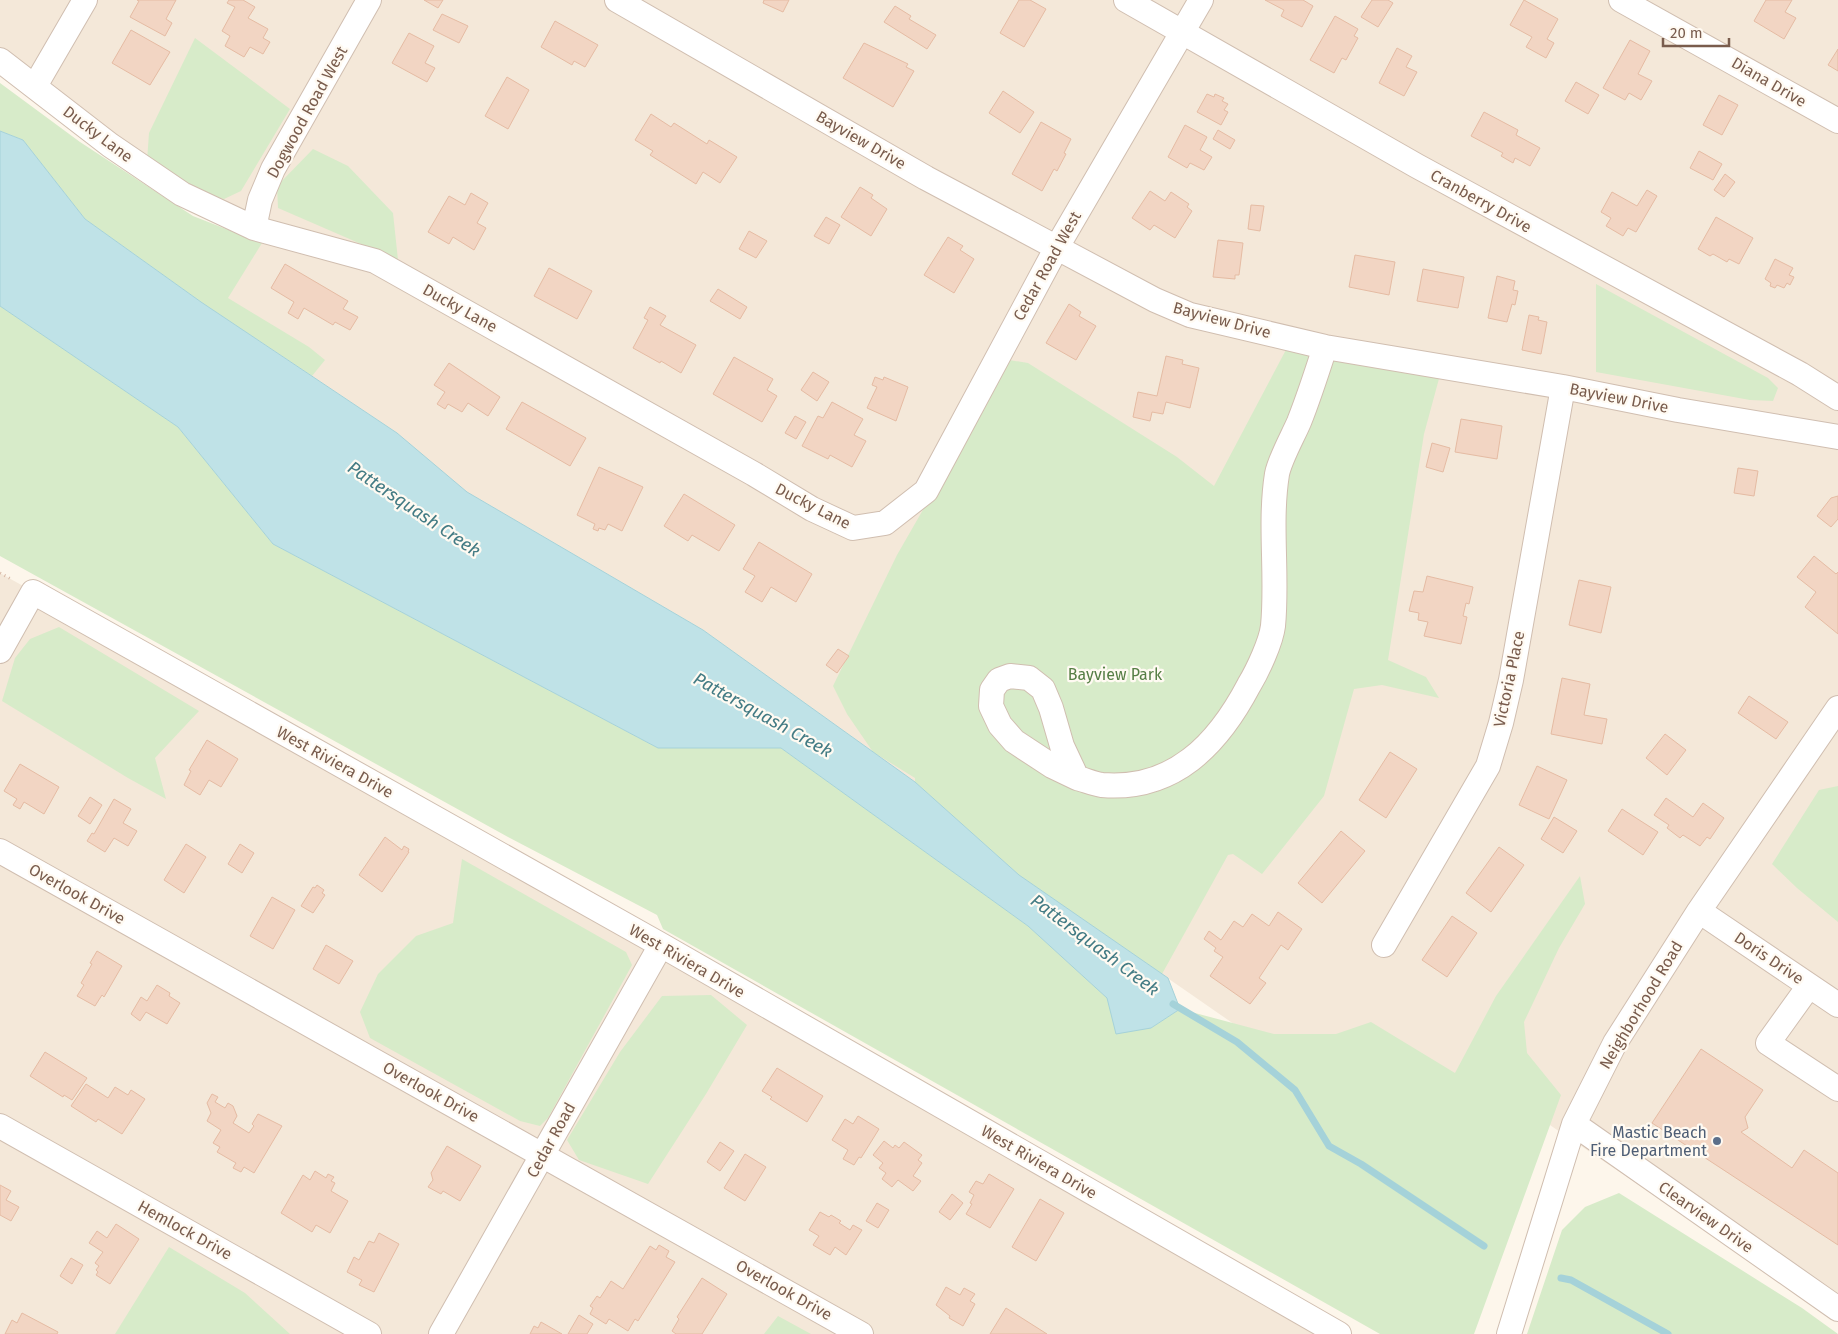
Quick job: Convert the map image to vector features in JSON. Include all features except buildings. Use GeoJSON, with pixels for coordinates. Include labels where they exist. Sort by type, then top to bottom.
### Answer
{"type":"FeatureCollection","features":[{"type":"Feature","properties":{"kind":"street"},"geometry":{"type":"LineString","coordinates":[[36,86],[85,0]]}},
{"type":"Feature","properties":{"kind":"street","name":"Dogwood Road West"},"geometry":{"type":"LineString","coordinates":[[254,228],[260,200],[274,169],[369,0]]}},
{"type":"Feature","properties":{"kind":"street","name":"Bayview Drive"},"geometry":{"type":"LineString","coordinates":[[617,0],[926,178],[1154,300],[1190,315],[1325,346],[1838,437]]}},
{"type":"Feature","properties":{"kind":"street","name":"Cranberry Drive"},"geometry":{"type":"LineString","coordinates":[[1126,0],[1417,166],[1800,374],[1838,398]]}},
{"type":"Feature","properties":{"kind":"street","name":"Cedar Road West"},"geometry":{"type":"LineString","coordinates":[[886,523],[926,491],[1057,247],[1200,0]]}},
{"type":"Feature","properties":{"kind":"street","name":"Diana Drive"},"geometry":{"type":"LineString","coordinates":[[1621,0],[1838,121]]}},
{"type":"Feature","properties":{"kind":"street","name":"Ducky Lane"},"geometry":{"type":"LineString","coordinates":[[0,60],[110,145],[182,194],[254,228],[375,260],[754,474],[812,509],[853,528],[886,523]]}},
{"type":"Feature","properties":{"kind":"street"},"geometry":{"type":"LineString","coordinates":[[1077,778],[1102,785],[1140,783],[1174,770],[1197,756],[1216,738],[1237,710],[1258,669],[1273,627],[1277,472],[1310,394],[1325,346]]}},
{"type":"Feature","properties":{"kind":"street","name":"Victoria Place"},"geometry":{"type":"LineString","coordinates":[[1384,945],[1488,766],[1511,680],[1563,387]]}},
{"type":"Feature","properties":{"kind":"street","name":"West Riviera Drive"},"geometry":{"type":"LineString","coordinates":[[0,650],[33,592],[661,945],[1339,1334]]}},
{"type":"Feature","properties":{"kind":"street","name":"Neighborhood Road"},"geometry":{"type":"LineString","coordinates":[[1509,1334],[1574,1124],[1615,1043],[1699,911],[1838,708]]}},
{"type":"Feature","properties":{"kind":"street","name":"Overlook Drive"},"geometry":{"type":"LineString","coordinates":[[0,851],[861,1334]]}},
{"type":"Feature","properties":{"kind":"street","name":"Doris Drive"},"geometry":{"type":"LineString","coordinates":[[1699,911],[1838,1005]]}},
{"type":"Feature","properties":{"kind":"street","name":"Cedar Road"},"geometry":{"type":"LineString","coordinates":[[441,1334],[661,945]]}},
{"type":"Feature","properties":{"kind":"street"},"geometry":{"type":"LineString","coordinates":[[1809,986],[1768,1043],[1838,1089]]}},
{"type":"Feature","properties":{"kind":"street","name":"Clearview Drive"},"geometry":{"type":"LineString","coordinates":[[1574,1124],[1838,1309]]}},
{"type":"Feature","properties":{"kind":"street","name":"Hemlock Drive"},"geometry":{"type":"LineString","coordinates":[[0,1126],[369,1334]]}},
{"type":"Feature","properties":{"kind":"shaded area"},"geometry":{"type":"Polygon","coordinates":[[[0,0],[1838,0],[1838,1319],[1535,1115],[1502,1210],[1019,875],[915,782],[703,630],[467,492],[397,433],[201,302],[254,228],[0,60],[0,0]]]}},
{"type":"Feature","properties":{"kind":"shaded area"},"geometry":{"type":"Polygon","coordinates":[[[0,573],[661,945],[1339,1334],[0,1334],[0,573]]]}},
{"type":"Feature","properties":{"kind":"green space"},"geometry":{"type":"Polygon","coordinates":[[[195,38],[290,109],[241,191],[224,199],[201,194],[147,161],[149,133],[195,38]]]}},
{"type":"Feature","properties":{"kind":"green space"},"geometry":{"type":"Polygon","coordinates":[[[0,83],[80,142],[193,216],[262,243],[228,298],[309,347],[325,360],[312,376],[201,302],[85,219],[23,140],[0,131],[0,83]]]}},
{"type":"Feature","properties":{"kind":"green space"},"geometry":{"type":"Polygon","coordinates":[[[313,149],[348,166],[393,213],[398,260],[278,208],[277,186],[313,149]]]}},
{"type":"Feature","properties":{"kind":"green space"},"geometry":{"type":"Polygon","coordinates":[[[1596,284],[1768,378],[1778,388],[1773,401],[1750,400],[1596,372],[1596,284]]]}},
{"type":"Feature","properties":{"kind":"green space"},"geometry":{"type":"Polygon","coordinates":[[[0,306],[178,427],[273,544],[658,748],[781,748],[1028,926],[1107,998],[1151,1028],[1180,1009],[1274,1034],[1336,1034],[1371,1022],[1455,1073],[1496,996],[1580,876],[1585,904],[1559,948],[1524,1022],[1527,1053],[1561,1095],[1474,1334],[1380,1334],[663,929],[657,915],[508,837],[0,556],[0,306]]]}},
{"type":"Feature","properties":{"kind":"green space","name":"Bayview Park"},"geometry":{"type":"Polygon","coordinates":[[[1288,346],[1440,375],[1424,434],[1388,660],[1426,677],[1439,698],[1382,685],[1354,689],[1324,796],[1262,874],[1233,854],[1228,855],[1162,974],[1019,875],[915,782],[915,778],[873,752],[847,714],[833,686],[897,555],[1009,360],[1028,363],[1177,457],[1214,486],[1288,346]]]}},
{"type":"Feature","properties":{"kind":"green space"},"geometry":{"type":"Polygon","coordinates":[[[59,627],[199,711],[155,758],[166,799],[2,701],[15,658],[30,639],[59,627]]]}},
{"type":"Feature","properties":{"kind":"green space"},"geometry":{"type":"Polygon","coordinates":[[[1838,786],[1838,922],[1797,888],[1772,864],[1819,790],[1838,786]]]}},
{"type":"Feature","properties":{"kind":"green space"},"geometry":{"type":"Polygon","coordinates":[[[462,859],[626,952],[632,965],[548,1118],[540,1126],[520,1121],[370,1038],[360,1012],[378,974],[416,936],[453,923],[462,859]]]}},
{"type":"Feature","properties":{"kind":"green space"},"geometry":{"type":"Polygon","coordinates":[[[711,995],[747,1025],[706,1094],[648,1184],[579,1160],[567,1140],[620,1052],[662,996],[711,995]]]}},
{"type":"Feature","properties":{"kind":"green space"},"geometry":{"type":"Polygon","coordinates":[[[1619,1193],[1802,1308],[1838,1334],[1527,1334],[1562,1230],[1585,1207],[1619,1193]]]}},
{"type":"Feature","properties":{"kind":"green space"},"geometry":{"type":"Polygon","coordinates":[[[169,1247],[245,1293],[290,1334],[115,1334],[169,1247]]]}},
{"type":"Feature","properties":{"kind":"green space"},"geometry":{"type":"Polygon","coordinates":[[[778,1316],[811,1334],[764,1334],[778,1316]]]}},
{"type":"Feature","properties":{"kind":"water"},"geometry":{"type":"Polygon","coordinates":[[[0,131],[23,140],[85,219],[201,302],[397,433],[467,492],[703,630],[915,782],[1019,875],[1168,978],[1180,1009],[1151,1028],[1116,1034],[1107,998],[1028,926],[781,748],[658,748],[273,544],[178,427],[0,306],[0,131]]]}},
{"type":"Feature","properties":{"kind":"waterway","name":"Pattersquash Creek"},"geometry":{"type":"LineString","coordinates":[[1173,1004],[1237,1042],[1295,1090],[1329,1146],[1361,1164],[1484,1246]]}},
{"type":"Feature","properties":{"kind":"waterway","name":"Pattersquash Creek"},"geometry":{"type":"LineString","coordinates":[[1561,1278],[1571,1280],[1668,1334]]}},
{"type":"Feature","properties":{"kind":"place","name":"Mastic Beach Fire Department"},"geometry":{"type":"Point","coordinates":[1717,1141]}}]}
